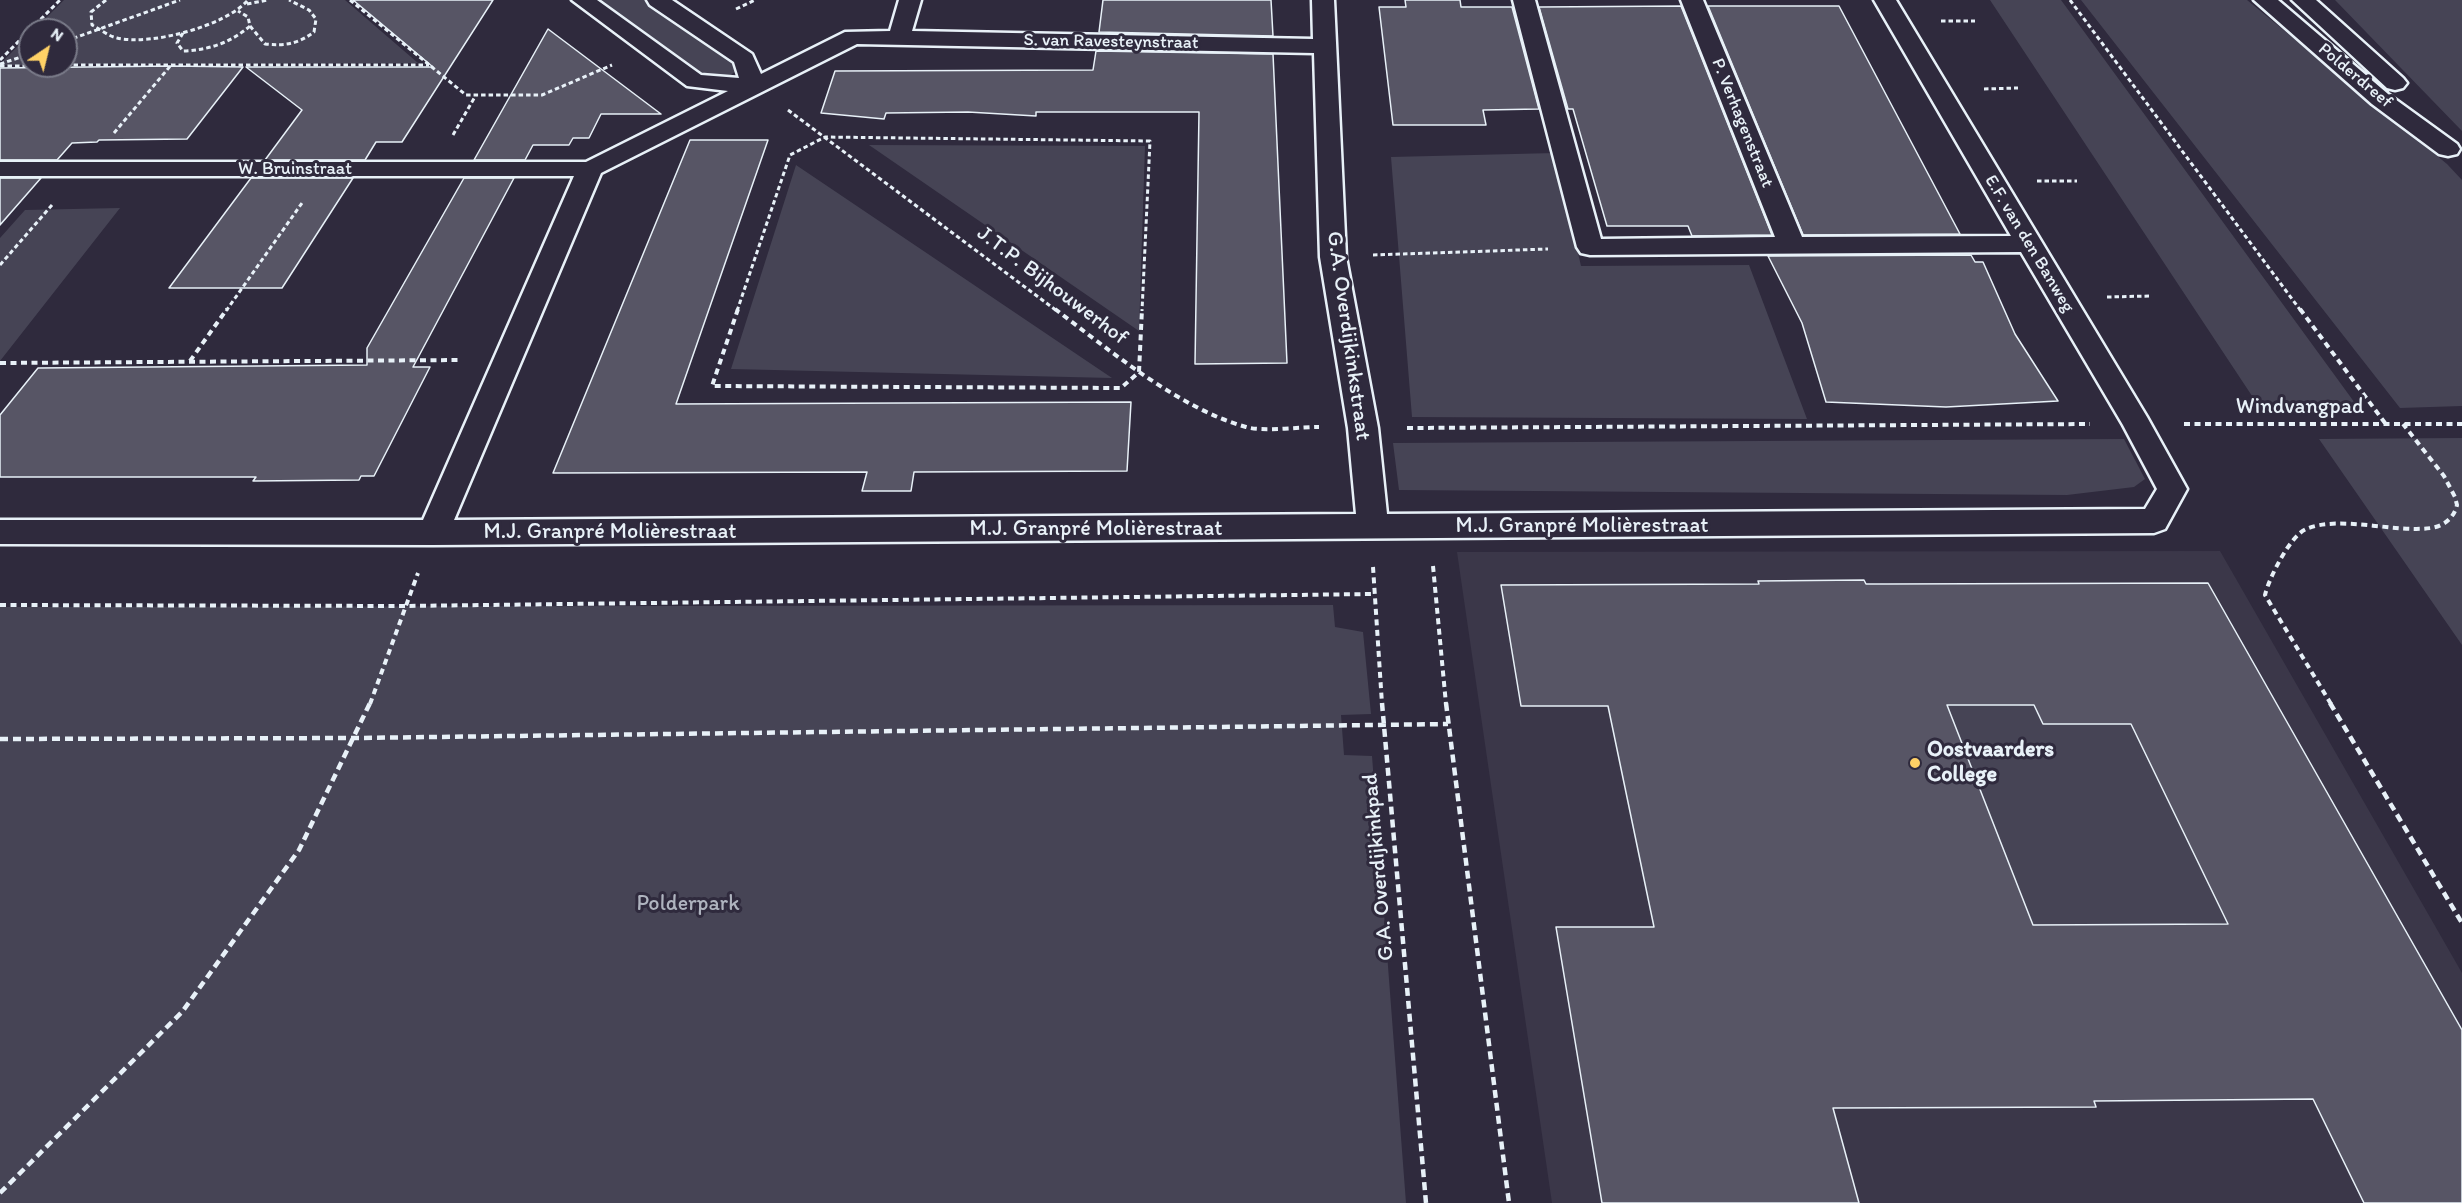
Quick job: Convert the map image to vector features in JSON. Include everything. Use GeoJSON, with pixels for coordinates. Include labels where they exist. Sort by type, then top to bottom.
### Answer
{"type":"FeatureCollection","features":[{"type":"Feature","properties":{"kind":"street"},"geometry":{"type":"LineString","coordinates":[[583,0],[695,81],[753,86],[744,59],[658,0]]}},
{"type":"Feature","properties":{"kind":"street"},"geometry":{"type":"LineString","coordinates":[[899,39],[910,0]]}},
{"type":"Feature","properties":{"kind":"street","name":"G.A. Overdijkinkstraat"},"geometry":{"type":"LineString","coordinates":[[1323,0],[1333,256],[1363,428],[1373,527]]}},
{"type":"Feature","properties":{"kind":"street"},"geometry":{"type":"LineString","coordinates":[[1524,0],[1590,247],[2029,244]]}},
{"type":"Feature","properties":{"kind":"street","name":"P. Verhagenstraat"},"geometry":{"type":"LineString","coordinates":[[1692,0],[1792,246]]}},
{"type":"Feature","properties":{"kind":"street","name":"E.F. van den Banweg"},"geometry":{"type":"LineString","coordinates":[[1885,0],[2137,424],[2172,489]]}},
{"type":"Feature","properties":{"kind":"street","name":"Polderdreef"},"geometry":{"type":"LineString","coordinates":[[2265,0],[2380,99],[2455,156]]}},
{"type":"Feature","properties":{"kind":"street","name":"Polderdreef"},"geometry":{"type":"LineString","coordinates":[[2303,0],[2414,101],[2455,156]]}},
{"type":"Feature","properties":{"kind":"street","name":"S. van Ravesteynstraat"},"geometry":{"type":"LineString","coordinates":[[753,86],[853,37],[1324,46]]}},
{"type":"Feature","properties":{"kind":"street","name":"W. Bruinstraat"},"geometry":{"type":"LineString","coordinates":[[0,169],[590,169],[753,86]]}},
{"type":"Feature","properties":{"kind":"street"},"geometry":{"type":"LineString","coordinates":[[433,532],[590,169]]}},
{"type":"Feature","properties":{"kind":"street","name":"M.J. Granpré Molièrestraat"},"geometry":{"type":"LineString","coordinates":[[0,532],[1429,527],[2154,521],[2172,489]]}},
{"type":"Feature","properties":{"kind":"path"},"geometry":{"type":"LineString","coordinates":[[42,18],[60,0]]}},
{"type":"Feature","properties":{"kind":"path"},"geometry":{"type":"LineString","coordinates":[[106,0],[92,12],[92,25],[117,38],[141,39],[184,32],[238,11],[247,2],[268,0]]}},
{"type":"Feature","properties":{"kind":"path"},"geometry":{"type":"LineString","coordinates":[[78,37],[180,0]]}},
{"type":"Feature","properties":{"kind":"path"},"geometry":{"type":"LineString","coordinates":[[238,11],[248,16],[250,26],[265,44],[291,45],[303,41],[314,32],[316,19],[309,10],[289,0]]}},
{"type":"Feature","properties":{"kind":"path"},"geometry":{"type":"LineString","coordinates":[[350,0],[466,95],[542,94],[651,49]]}},
{"type":"Feature","properties":{"kind":"path"},"geometry":{"type":"LineString","coordinates":[[2070,0],[2385,424]]}},
{"type":"Feature","properties":{"kind":"path"},"geometry":{"type":"LineString","coordinates":[[184,32],[177,43],[183,51],[197,51],[224,44],[238,37],[250,26]]}},
{"type":"Feature","properties":{"kind":"path"},"geometry":{"type":"LineString","coordinates":[[0,64],[18,44]]}},
{"type":"Feature","properties":{"kind":"path"},"geometry":{"type":"LineString","coordinates":[[0,64],[18,58]]}},
{"type":"Feature","properties":{"kind":"path"},"geometry":{"type":"LineString","coordinates":[[0,64],[18,65]]}},
{"type":"Feature","properties":{"kind":"path"},"geometry":{"type":"LineString","coordinates":[[78,66],[429,65]]}},
{"type":"Feature","properties":{"kind":"path","name":"J.T.P. Bijhouwerhof"},"geometry":{"type":"LineString","coordinates":[[753,86],[825,137],[1139,372],[1212,415],[1248,428],[1363,428]]}},
{"type":"Feature","properties":{"kind":"path"},"geometry":{"type":"LineString","coordinates":[[825,137],[1150,141],[1139,372],[1121,388],[712,386],[790,155],[825,137]]}},
{"type":"Feature","properties":{"kind":"path"},"geometry":{"type":"LineString","coordinates":[[189,362],[327,168]]}},
{"type":"Feature","properties":{"kind":"path"},"geometry":{"type":"LineString","coordinates":[[1333,256],[1590,247]]}},
{"type":"Feature","properties":{"kind":"path"},"geometry":{"type":"LineString","coordinates":[[0,363],[508,359]]}},
{"type":"Feature","properties":{"kind":"path"},"geometry":{"type":"LineString","coordinates":[[2403,424],[2451,488],[2457,503],[2453,517],[2445,524],[2431,528],[2324,525],[2304,530],[2270,577],[2265,595],[2462,923]]}},
{"type":"Feature","properties":{"kind":"path","name":"Windvangpad"},"geometry":{"type":"LineString","coordinates":[[1363,428],[2462,424]]}},
{"type":"Feature","properties":{"kind":"path","name":"G.A. Overdijkinkpad"},"geometry":{"type":"LineString","coordinates":[[1373,527],[1373,594],[1383,725],[1426,1203]]}},
{"type":"Feature","properties":{"kind":"path"},"geometry":{"type":"LineString","coordinates":[[1429,527],[1448,724],[1509,1203]]}},
{"type":"Feature","properties":{"kind":"path"},"geometry":{"type":"LineString","coordinates":[[0,1193],[182,1012],[299,850],[365,717],[433,532]]}},
{"type":"Feature","properties":{"kind":"path"},"geometry":{"type":"LineString","coordinates":[[0,605],[405,606],[1373,594]]}},
{"type":"Feature","properties":{"kind":"path"},"geometry":{"type":"LineString","coordinates":[[0,740],[355,738],[1448,724]]}},
{"type":"Feature","properties":{"kind":"shaded area","name":"Oostvaarders College"},"geometry":{"type":"Polygon","coordinates":[[[2220,551],[2462,973],[2462,1203],[1552,1203],[1457,552],[2220,551]]]}},
{"type":"Feature","properties":{"kind":"green space"},"geometry":{"type":"Polygon","coordinates":[[[64,0],[345,0],[418,63],[78,64],[78,18],[46,18],[64,0]]]}},
{"type":"Feature","properties":{"kind":"green space"},"geometry":{"type":"Polygon","coordinates":[[[592,0],[646,0],[734,61],[737,70],[727,78],[699,77],[592,0]]]}},
{"type":"Feature","properties":{"kind":"green space"},"geometry":{"type":"Polygon","coordinates":[[[1990,0],[2061,0],[2360,410],[2260,408],[1990,0]]]}},
{"type":"Feature","properties":{"kind":"green space"},"geometry":{"type":"Polygon","coordinates":[[[2081,0],[2247,0],[2447,164],[2462,180],[2462,406],[2400,408],[2081,0]]]}},
{"type":"Feature","properties":{"kind":"green space"},"geometry":{"type":"Polygon","coordinates":[[[2335,0],[2462,0],[2462,131],[2335,0]]]}},
{"type":"Feature","properties":{"kind":"green space"},"geometry":{"type":"Polygon","coordinates":[[[18,46],[18,65],[0,64],[18,46]]]}},
{"type":"Feature","properties":{"kind":"green space"},"geometry":{"type":"Polygon","coordinates":[[[869,145],[1145,146],[1139,331],[869,145]]]}},
{"type":"Feature","properties":{"kind":"green space"},"geometry":{"type":"Polygon","coordinates":[[[1555,153],[1581,266],[1749,265],[1807,419],[1412,417],[1391,157],[1555,153]]]}},
{"type":"Feature","properties":{"kind":"green space"},"geometry":{"type":"Polygon","coordinates":[[[796,165],[1112,378],[731,369],[796,165]]]}},
{"type":"Feature","properties":{"kind":"green space"},"geometry":{"type":"Polygon","coordinates":[[[120,208],[0,361],[0,238],[25,210],[120,208]]]}},
{"type":"Feature","properties":{"kind":"green space"},"geometry":{"type":"Polygon","coordinates":[[[2462,438],[2462,645],[2319,439],[2462,438]]]}},
{"type":"Feature","properties":{"kind":"green space"},"geometry":{"type":"Polygon","coordinates":[[[2124,439],[2145,479],[2134,487],[2067,495],[1399,490],[1393,443],[2124,439]]]}},
{"type":"Feature","properties":{"kind":"green space","name":"Polderpark"},"geometry":{"type":"Polygon","coordinates":[[[1333,605],[1335,627],[1363,632],[1371,714],[1341,715],[1344,755],[1372,756],[1406,1203],[0,1203],[0,607],[1333,605]]]}},
{"type":"Feature","properties":{"kind":"green space"},"geometry":{"type":"Polygon","coordinates":[[[2121,704],[2228,924],[2033,925],[1947,705],[2121,704]]]}},
{"type":"Feature","properties":{"kind":"building"},"geometry":{"type":"Polygon","coordinates":[[[353,0],[493,0],[402,142],[376,142],[365,160],[265,160],[302,110],[246,67],[433,67],[353,0]]]}},
{"type":"Feature","properties":{"kind":"building"},"geometry":{"type":"Polygon","coordinates":[[[1103,0],[1271,0],[1273,36],[1099,32],[1103,0]]]}},
{"type":"Feature","properties":{"kind":"building"},"geometry":{"type":"Polygon","coordinates":[[[1405,0],[1460,0],[1461,7],[1512,7],[1539,109],[1483,110],[1486,125],[1393,125],[1379,7],[1406,7],[1405,0]]]}},
{"type":"Feature","properties":{"kind":"building"},"geometry":{"type":"Polygon","coordinates":[[[1681,6],[1772,235],[1692,236],[1688,226],[1607,226],[1573,109],[1568,109],[1539,7],[1681,6]]]}},
{"type":"Feature","properties":{"kind":"building"},"geometry":{"type":"Polygon","coordinates":[[[1708,6],[1839,6],[1960,234],[1803,235],[1708,6]]]}},
{"type":"Feature","properties":{"kind":"building"},"geometry":{"type":"Polygon","coordinates":[[[548,29],[661,114],[601,114],[589,138],[573,138],[569,145],[533,145],[525,160],[474,160],[548,29]]]}},
{"type":"Feature","properties":{"kind":"building"},"geometry":{"type":"Polygon","coordinates":[[[1096,51],[1273,54],[1287,363],[1195,364],[1199,112],[1036,112],[1036,116],[968,112],[886,113],[884,119],[821,113],[835,71],[1093,70],[1096,51]]]}},
{"type":"Feature","properties":{"kind":"building"},"geometry":{"type":"Polygon","coordinates":[[[78,67],[243,67],[187,139],[99,140],[72,143],[57,160],[0,160],[0,68],[18,68],[18,78],[78,78],[78,67]]]}},
{"type":"Feature","properties":{"kind":"building"},"geometry":{"type":"Polygon","coordinates":[[[690,140],[768,140],[676,404],[1131,402],[1127,471],[914,472],[911,491],[862,491],[867,472],[553,473],[690,140]]]}},
{"type":"Feature","properties":{"kind":"building"},"geometry":{"type":"Polygon","coordinates":[[[0,178],[41,178],[0,225],[0,178]]]}},
{"type":"Feature","properties":{"kind":"building"},"geometry":{"type":"Polygon","coordinates":[[[251,178],[353,178],[282,288],[169,288],[251,178]]]}},
{"type":"Feature","properties":{"kind":"building"},"geometry":{"type":"Polygon","coordinates":[[[464,178],[514,178],[413,367],[430,367],[374,476],[361,476],[359,480],[253,481],[256,477],[0,477],[0,415],[38,368],[367,365],[367,348],[464,178]]]}},
{"type":"Feature","properties":{"kind":"building"},"geometry":{"type":"Polygon","coordinates":[[[1971,255],[1975,262],[1983,262],[2015,334],[2058,401],[1946,407],[1826,402],[1802,323],[1768,256],[1971,255]]]}},
{"type":"Feature","properties":{"kind":"building","name":"Oostvaarders College"},"geometry":{"type":"Polygon","coordinates":[[[1864,580],[1866,584],[2208,583],[2462,1030],[2462,1203],[2364,1203],[2313,1099],[2094,1101],[2096,1107],[1833,1108],[1859,1203],[1602,1203],[1556,927],[1654,927],[1608,706],[1521,706],[1501,585],[1759,584],[1758,581],[1864,580]],[[1947,705],[2033,925],[2228,924],[2131,724],[2043,724],[2034,705],[1947,705]]]}},
{"type":"Feature","properties":{"kind":"place","name":"Oostvaarders College"},"geometry":{"type":"Point","coordinates":[1915,763]}}]}
